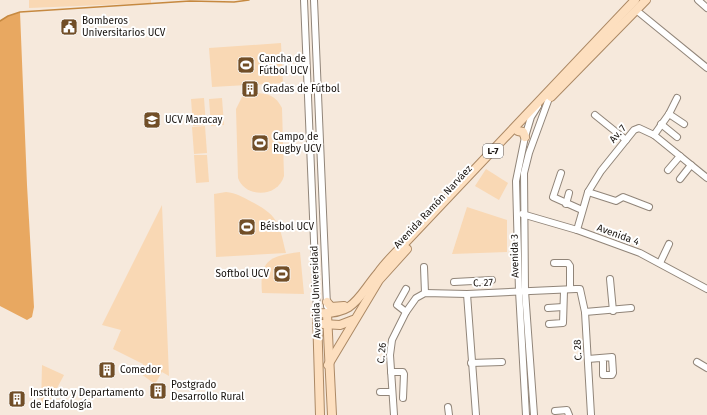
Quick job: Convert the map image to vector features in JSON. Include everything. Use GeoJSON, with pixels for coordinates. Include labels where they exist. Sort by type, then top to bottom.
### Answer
{"type":"FeatureCollection","features":[{"type":"Feature","properties":{"kind":"main road","name":"Avenida Ramón Narváez"},"geometry":{"type":"LineString","coordinates":[[328,365],[379,280],[532,117],[635,0]]}},
{"type":"Feature","properties":{"kind":"main road","name":"Avenida Ramón Narváez"},"geometry":{"type":"LineString","coordinates":[[316,313],[328,314],[341,311],[361,298],[377,273],[403,245],[646,0]]}},
{"type":"Feature","properties":{"kind":"main road"},"geometry":{"type":"LineString","coordinates":[[518,131],[523,132],[525,137]]}},
{"type":"Feature","properties":{"kind":"main road"},"geometry":{"type":"LineString","coordinates":[[327,302],[331,307],[336,308],[353,304]]}},
{"type":"Feature","properties":{"kind":"main road","name":"Avenida Universidad"},"geometry":{"type":"LineString","coordinates":[[316,313],[320,415]]}},
{"type":"Feature","properties":{"kind":"main road","name":"Avenida Universidad"},"geometry":{"type":"LineString","coordinates":[[328,314],[328,365],[332,415]]}},
{"type":"Feature","properties":{"kind":"main road"},"geometry":{"type":"LineString","coordinates":[[316,323],[340,325],[354,320]]}},
{"type":"Feature","properties":{"kind":"street","name":"Avenida Universidad"},"geometry":{"type":"LineString","coordinates":[[304,0],[316,313]]}},
{"type":"Feature","properties":{"kind":"street","name":"Avenida Universidad"},"geometry":{"type":"LineString","coordinates":[[314,0],[328,314]]}},
{"type":"Feature","properties":{"kind":"street"},"geometry":{"type":"LineString","coordinates":[[698,0],[706,5]]}},
{"type":"Feature","properties":{"kind":"street"},"geometry":{"type":"LineString","coordinates":[[636,10],[707,68]]}},
{"type":"Feature","properties":{"kind":"street"},"geometry":{"type":"LineString","coordinates":[[306,34],[316,34]]}},
{"type":"Feature","properties":{"kind":"street"},"geometry":{"type":"LineString","coordinates":[[654,135],[669,114],[677,98]]}},
{"type":"Feature","properties":{"kind":"street","name":"Avenida 3"},"geometry":{"type":"LineString","coordinates":[[526,415],[522,291],[524,173],[544,102]]}},
{"type":"Feature","properties":{"kind":"street"},"geometry":{"type":"LineString","coordinates":[[669,114],[684,124]]}},
{"type":"Feature","properties":{"kind":"street"},"geometry":{"type":"LineString","coordinates":[[595,115],[626,140]]}},
{"type":"Feature","properties":{"kind":"street","name":"Avenida 3"},"geometry":{"type":"LineString","coordinates":[[532,117],[525,137],[516,181],[522,291],[534,415]]}},
{"type":"Feature","properties":{"kind":"street"},"geometry":{"type":"LineString","coordinates":[[661,124],[677,137]]}},
{"type":"Feature","properties":{"kind":"street","name":"Av. 7"},"geometry":{"type":"LineString","coordinates":[[577,230],[588,192],[601,171],[634,130],[639,128],[654,135],[707,178]]}},
{"type":"Feature","properties":{"kind":"street"},"geometry":{"type":"LineString","coordinates":[[668,170],[680,156]]}},
{"type":"Feature","properties":{"kind":"street"},"geometry":{"type":"LineString","coordinates":[[680,179],[691,165]]}},
{"type":"Feature","properties":{"kind":"street"},"geometry":{"type":"LineString","coordinates":[[561,173],[553,197],[582,210]]}},
{"type":"Feature","properties":{"kind":"street"},"geometry":{"type":"LineString","coordinates":[[588,192],[616,201],[623,197],[649,207]]}},
{"type":"Feature","properties":{"kind":"street"},"geometry":{"type":"LineString","coordinates":[[566,204],[569,194]]}},
{"type":"Feature","properties":{"kind":"street","name":"Avenida 4"},"geometry":{"type":"LineString","coordinates":[[517,214],[524,214],[577,230],[660,263],[707,289]]}},
{"type":"Feature","properties":{"kind":"street"},"geometry":{"type":"LineString","coordinates":[[660,263],[669,244]]}},
{"type":"Feature","properties":{"kind":"street"},"geometry":{"type":"LineString","coordinates":[[549,324],[563,322],[563,307],[570,290],[570,266],[568,263],[554,264]]}},
{"type":"Feature","properties":{"kind":"street"},"geometry":{"type":"LineString","coordinates":[[424,268],[425,293]]}},
{"type":"Feature","properties":{"kind":"street"},"geometry":{"type":"LineString","coordinates":[[610,279],[613,311]]}},
{"type":"Feature","properties":{"kind":"street"},"geometry":{"type":"LineString","coordinates":[[454,282],[492,280]]}},
{"type":"Feature","properties":{"kind":"street"},"geometry":{"type":"LineString","coordinates":[[473,282],[470,294],[471,362],[476,415]]}},
{"type":"Feature","properties":{"kind":"street"},"geometry":{"type":"LineString","coordinates":[[406,289],[398,305],[406,312]]}},
{"type":"Feature","properties":{"kind":"street","name":"C. 28"},"geometry":{"type":"LineString","coordinates":[[570,290],[580,289],[582,292],[585,312],[591,415]]}},
{"type":"Feature","properties":{"kind":"street","name":"C. 27"},"geometry":{"type":"LineString","coordinates":[[425,293],[470,294],[570,290]]}},
{"type":"Feature","properties":{"kind":"street","name":"C. 26"},"geometry":{"type":"LineString","coordinates":[[394,415],[390,355],[392,340],[406,312],[416,298],[425,293]]}},
{"type":"Feature","properties":{"kind":"street"},"geometry":{"type":"LineString","coordinates":[[548,308],[563,307]]}},
{"type":"Feature","properties":{"kind":"street"},"geometry":{"type":"LineString","coordinates":[[585,312],[613,311],[631,308]]}},
{"type":"Feature","properties":{"kind":"street"},"geometry":{"type":"LineString","coordinates":[[588,359],[603,358]]}},
{"type":"Feature","properties":{"kind":"street"},"geometry":{"type":"LineString","coordinates":[[471,362],[502,362]]}},
{"type":"Feature","properties":{"kind":"street"},"geometry":{"type":"LineString","coordinates":[[697,362],[707,368]]}},
{"type":"Feature","properties":{"kind":"street"},"geometry":{"type":"LineString","coordinates":[[391,372],[403,372],[404,374],[404,398]]}},
{"type":"Feature","properties":{"kind":"street"},"geometry":{"type":"LineString","coordinates":[[380,392],[392,392]]}},
{"type":"Feature","properties":{"kind":"street"},"geometry":{"type":"LineString","coordinates":[[448,407],[449,415]]}},
{"type":"Feature","properties":{"kind":"street"},"geometry":{"type":"LineString","coordinates":[[555,411],[567,410],[569,415]]}},
{"type":"Feature","properties":{"kind":"shaded area"},"geometry":{"type":"Polygon","coordinates":[[[29,0],[151,0],[151,3],[29,8],[29,0]]]}},
{"type":"Feature","properties":{"kind":"shaded area"},"geometry":{"type":"Polygon","coordinates":[[[20,12],[27,185],[34,307],[32,317],[27,320],[0,306],[0,21],[8,16],[20,12]]]}},
{"type":"Feature","properties":{"kind":"shaded area","name":"Cancha de Fútbol UCV"},"geometry":{"type":"Polygon","coordinates":[[[281,43],[283,83],[212,87],[209,48],[281,43]]]}},
{"type":"Feature","properties":{"kind":"shaded area","name":"Campo de Rugby UCV"},"geometry":{"type":"Polygon","coordinates":[[[255,93],[271,96],[280,104],[282,108],[284,176],[281,183],[275,188],[269,192],[261,193],[247,189],[242,185],[238,178],[236,109],[242,97],[255,93]]]}},
{"type":"Feature","properties":{"kind":"shaded area"},"geometry":{"type":"Polygon","coordinates":[[[204,98],[206,125],[193,126],[191,99],[204,98]]]}},
{"type":"Feature","properties":{"kind":"shaded area"},"geometry":{"type":"Polygon","coordinates":[[[222,98],[224,125],[211,126],[209,99],[222,98]]]}},
{"type":"Feature","properties":{"kind":"shaded area"},"geometry":{"type":"Polygon","coordinates":[[[205,126],[207,153],[194,154],[192,127],[205,126]]]}},
{"type":"Feature","properties":{"kind":"shaded area"},"geometry":{"type":"Polygon","coordinates":[[[194,155],[207,155],[209,182],[196,183],[194,155]]]}},
{"type":"Feature","properties":{"kind":"shaded area"},"geometry":{"type":"Polygon","coordinates":[[[486,169],[508,183],[499,200],[475,186],[486,169]]]}},
{"type":"Feature","properties":{"kind":"shaded area","name":"Béisbol UCV"},"geometry":{"type":"Polygon","coordinates":[[[226,192],[246,198],[261,207],[273,217],[282,235],[286,253],[216,257],[214,194],[226,192]]]}},
{"type":"Feature","properties":{"kind":"shaded area"},"geometry":{"type":"Polygon","coordinates":[[[162,205],[169,376],[162,372],[155,384],[141,374],[143,364],[113,349],[121,330],[102,325],[162,205]]]}},
{"type":"Feature","properties":{"kind":"shaded area"},"geometry":{"type":"Polygon","coordinates":[[[467,207],[507,220],[507,252],[452,254],[467,207]]]}},
{"type":"Feature","properties":{"kind":"shaded area","name":"Softbol UCV"},"geometry":{"type":"Polygon","coordinates":[[[300,252],[304,294],[262,293],[262,273],[269,262],[281,255],[300,252]]]}},
{"type":"Feature","properties":{"kind":"shaded area"},"geometry":{"type":"Polygon","coordinates":[[[42,365],[64,375],[47,407],[41,406],[42,365]]]}},
{"type":"Feature","properties":{"kind":"waterway"},"geometry":{"type":"LineString","coordinates":[[0,21],[8,16],[20,12],[190,1],[234,2],[249,0]]}},
{"type":"Feature","properties":{"kind":"place","name":"Bomberos Universitarios UCV"},"geometry":{"type":"Point","coordinates":[69,27]}},
{"type":"Feature","properties":{"kind":"place","name":"Cancha de Fútbol UCV"},"geometry":{"type":"Point","coordinates":[246,65]}},
{"type":"Feature","properties":{"kind":"place","name":"Gradas de Fútbol"},"geometry":{"type":"Point","coordinates":[250,89]}},
{"type":"Feature","properties":{"kind":"place","name":"UCV Maracay"},"geometry":{"type":"Point","coordinates":[152,120]}},
{"type":"Feature","properties":{"kind":"place","name":"Campo de Rugby UCV"},"geometry":{"type":"Point","coordinates":[260,143]}},
{"type":"Feature","properties":{"kind":"place","name":"Béisbol UCV"},"geometry":{"type":"Point","coordinates":[247,227]}},
{"type":"Feature","properties":{"kind":"place","name":"Softbol UCV"},"geometry":{"type":"Point","coordinates":[282,274]}},
{"type":"Feature","properties":{"kind":"place","name":"Comedor"},"geometry":{"type":"Point","coordinates":[107,370]}},
{"type":"Feature","properties":{"kind":"place","name":"Postgrado Desarrollo Rural"},"geometry":{"type":"Point","coordinates":[158,391]}},
{"type":"Feature","properties":{"kind":"place","name":"Instituto y Departamento de Edafología"},"geometry":{"type":"Point","coordinates":[17,399]}}]}
